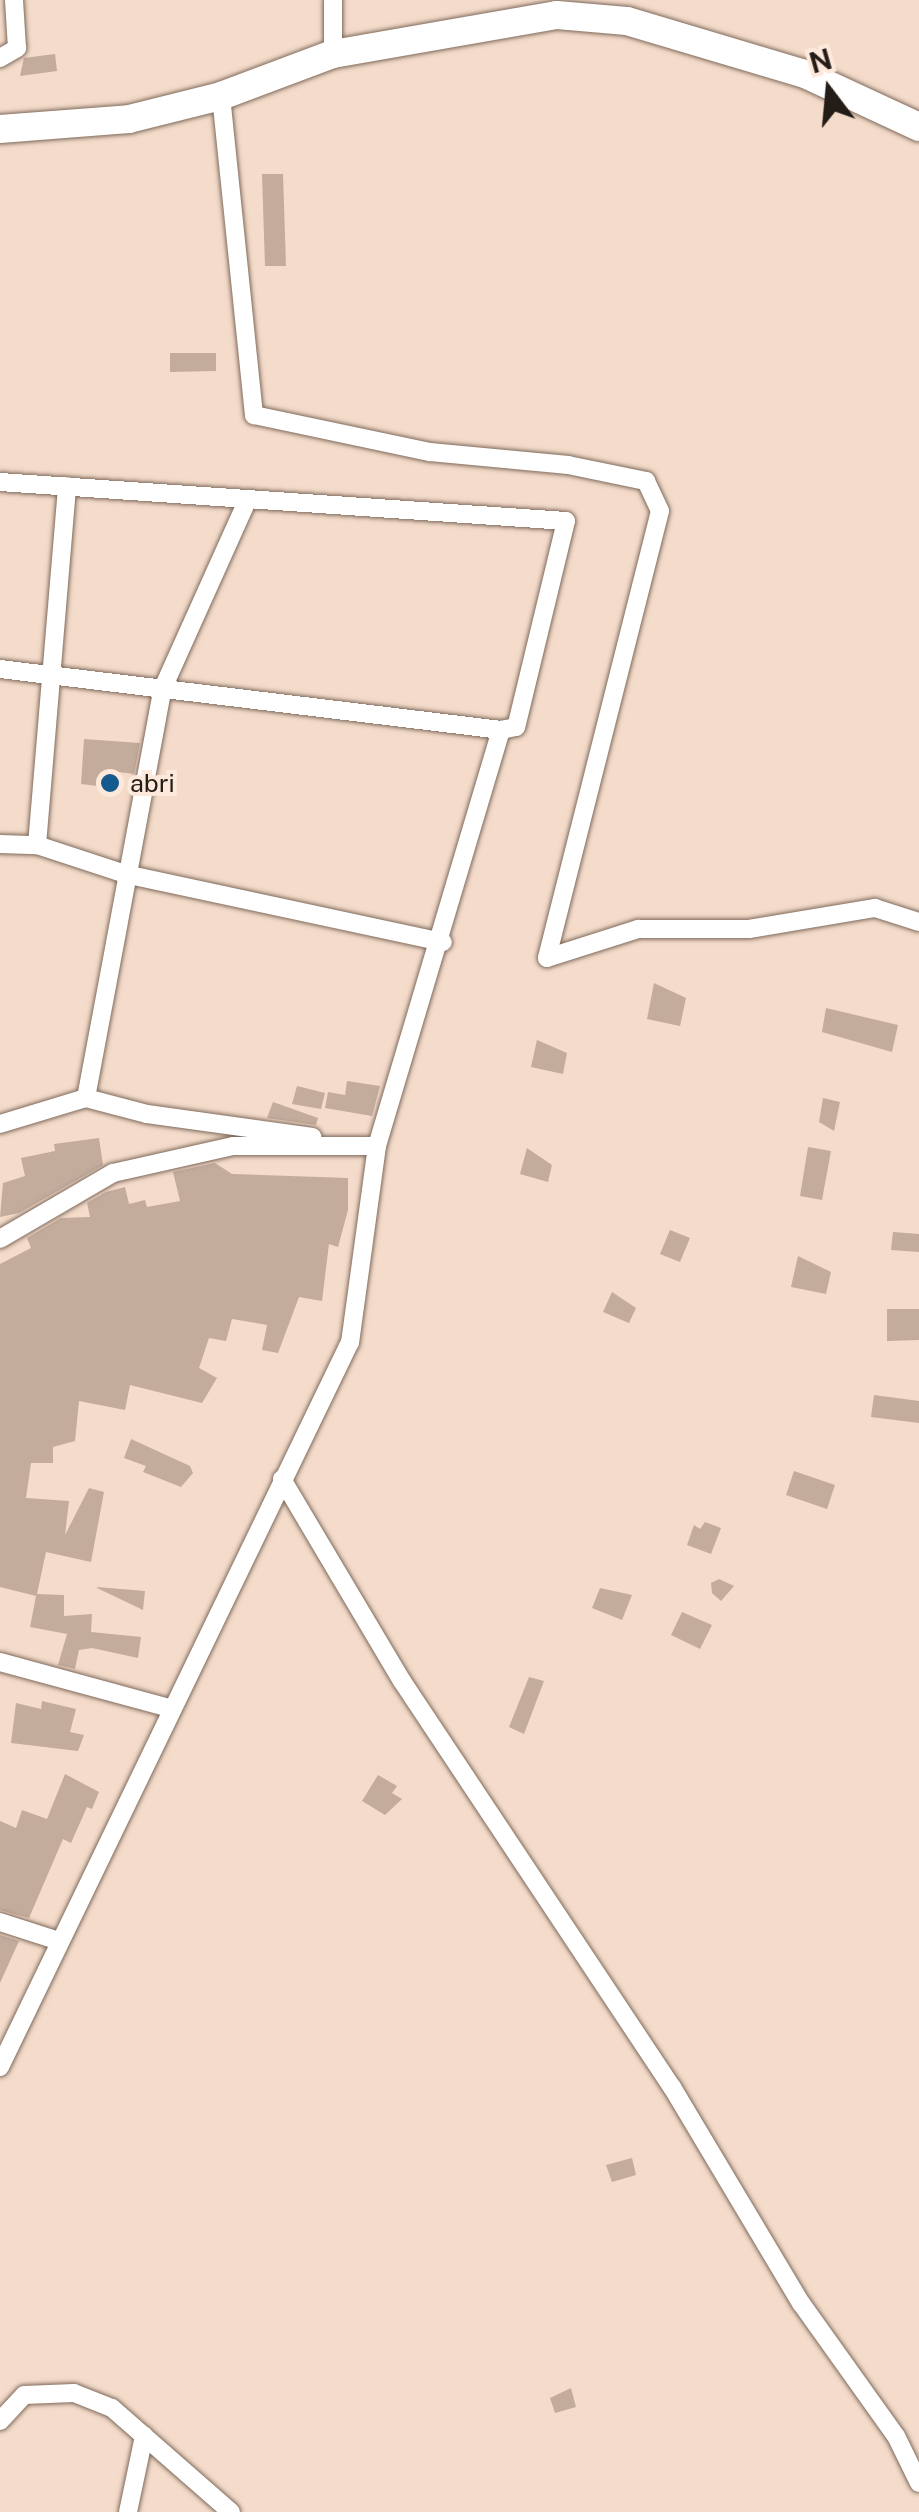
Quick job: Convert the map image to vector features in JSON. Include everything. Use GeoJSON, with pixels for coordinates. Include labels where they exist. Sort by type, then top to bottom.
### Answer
{"type":"FeatureCollection","features":[{"type":"Feature","properties":{"kind":"main road"},"geometry":{"type":"LineString","coordinates":[[0,129],[106,124],[221,96],[333,54],[501,21],[596,17],[805,74],[919,127]]}},
{"type":"Feature","properties":{"kind":"street"},"geometry":{"type":"LineString","coordinates":[[333,0],[333,54]]}},
{"type":"Feature","properties":{"kind":"street"},"geometry":{"type":"LineString","coordinates":[[0,58],[17,48],[10,3]]}},
{"type":"Feature","properties":{"kind":"street"},"geometry":{"type":"LineString","coordinates":[[221,96],[254,415],[430,452],[568,465],[646,482],[660,511],[547,958],[638,929],[749,929],[875,908],[919,922]]}},
{"type":"Feature","properties":{"kind":"street"},"geometry":{"type":"LineString","coordinates":[[0,482],[566,521],[516,727],[501,730],[163,688],[93,685],[48,674],[0,669]]}},
{"type":"Feature","properties":{"kind":"street"},"geometry":{"type":"LineString","coordinates":[[37,845],[66,486]]}},
{"type":"Feature","properties":{"kind":"street"},"geometry":{"type":"LineString","coordinates":[[86,1098],[125,874],[163,688],[248,499]]}},
{"type":"Feature","properties":{"kind":"street"},"geometry":{"type":"LineString","coordinates":[[0,2067],[168,1708],[350,1342],[377,1146],[443,942],[501,730]]}},
{"type":"Feature","properties":{"kind":"street"},"geometry":{"type":"LineString","coordinates":[[0,844],[37,845],[125,874],[443,942]]}},
{"type":"Feature","properties":{"kind":"street"},"geometry":{"type":"LineString","coordinates":[[0,1124],[86,1098],[148,1114],[377,1146]]}},
{"type":"Feature","properties":{"kind":"street"},"geometry":{"type":"LineString","coordinates":[[0,1239],[113,1173],[232,1146],[377,1146]]}},
{"type":"Feature","properties":{"kind":"street"},"geometry":{"type":"LineString","coordinates":[[282,1479],[402,1681],[672,2088],[802,2303],[896,2436],[919,2483]]}},
{"type":"Feature","properties":{"kind":"street"},"geometry":{"type":"LineString","coordinates":[[0,1662],[168,1708]]}},
{"type":"Feature","properties":{"kind":"street"},"geometry":{"type":"LineString","coordinates":[[0,1922],[59,1940]]}},
{"type":"Feature","properties":{"kind":"street"},"geometry":{"type":"LineString","coordinates":[[0,2421],[24,2395],[74,2392],[112,2408],[231,2512]]}},
{"type":"Feature","properties":{"kind":"street"},"geometry":{"type":"LineString","coordinates":[[128,2512],[144,2436]]}},
{"type":"Feature","properties":{"kind":"building"},"geometry":{"type":"Polygon","coordinates":[[[55,54],[57,71],[20,76],[24,58],[55,54]]]}},
{"type":"Feature","properties":{"kind":"building"},"geometry":{"type":"Polygon","coordinates":[[[262,174],[283,174],[286,266],[265,266],[262,174]]]}},
{"type":"Feature","properties":{"kind":"building"},"geometry":{"type":"Polygon","coordinates":[[[170,353],[216,353],[216,371],[170,372],[170,353]]]}},
{"type":"Feature","properties":{"kind":"building"},"geometry":{"type":"Polygon","coordinates":[[[84,739],[140,743],[134,774],[118,772],[116,788],[81,784],[84,739]]]}},
{"type":"Feature","properties":{"kind":"building"},"geometry":{"type":"Polygon","coordinates":[[[654,983],[686,998],[680,1026],[647,1019],[654,983]]]}},
{"type":"Feature","properties":{"kind":"building"},"geometry":{"type":"Polygon","coordinates":[[[826,1008],[898,1025],[892,1052],[822,1032],[826,1008]]]}},
{"type":"Feature","properties":{"kind":"building"},"geometry":{"type":"Polygon","coordinates":[[[537,1040],[567,1053],[563,1074],[531,1067],[537,1040]]]}},
{"type":"Feature","properties":{"kind":"building"},"geometry":{"type":"Polygon","coordinates":[[[347,1081],[380,1086],[372,1116],[325,1108],[328,1092],[345,1095],[347,1081]]]}},
{"type":"Feature","properties":{"kind":"building"},"geometry":{"type":"Polygon","coordinates":[[[297,1086],[325,1093],[321,1109],[292,1104],[297,1086]]]}},
{"type":"Feature","properties":{"kind":"building"},"geometry":{"type":"Polygon","coordinates":[[[823,1098],[840,1102],[834,1131],[819,1122],[823,1098]]]}},
{"type":"Feature","properties":{"kind":"building"},"geometry":{"type":"Polygon","coordinates":[[[273,1102],[318,1118],[316,1125],[267,1118],[273,1102]]]}},
{"type":"Feature","properties":{"kind":"building"},"geometry":{"type":"Polygon","coordinates":[[[99,1138],[103,1165],[19,1213],[0,1217],[3,1183],[25,1176],[21,1158],[55,1151],[54,1144],[99,1138]]]}},
{"type":"Feature","properties":{"kind":"building"},"geometry":{"type":"Polygon","coordinates":[[[808,1147],[831,1151],[822,1200],[800,1196],[808,1147]]]}},
{"type":"Feature","properties":{"kind":"building"},"geometry":{"type":"Polygon","coordinates":[[[527,1148],[552,1165],[548,1182],[520,1174],[527,1148]]]}},
{"type":"Feature","properties":{"kind":"building"},"geometry":{"type":"Polygon","coordinates":[[[215,1163],[232,1174],[348,1178],[348,1210],[338,1247],[329,1244],[322,1301],[299,1297],[278,1353],[262,1350],[267,1325],[232,1319],[226,1341],[209,1338],[199,1368],[217,1378],[202,1403],[130,1385],[125,1410],[79,1401],[75,1441],[53,1447],[53,1463],[31,1463],[26,1498],[69,1501],[65,1535],[89,1488],[104,1492],[91,1562],[46,1552],[37,1594],[64,1595],[64,1616],[92,1614],[91,1632],[141,1637],[138,1658],[92,1648],[79,1650],[75,1669],[58,1665],[67,1634],[30,1627],[36,1596],[0,1587],[0,1264],[31,1248],[27,1238],[61,1218],[90,1217],[87,1203],[106,1192],[125,1187],[129,1204],[145,1200],[147,1207],[180,1201],[173,1172],[215,1163]]]}},
{"type":"Feature","properties":{"kind":"building"},"geometry":{"type":"Polygon","coordinates":[[[670,1230],[690,1238],[680,1262],[660,1254],[670,1230]]]}},
{"type":"Feature","properties":{"kind":"building"},"geometry":{"type":"Polygon","coordinates":[[[893,1232],[919,1234],[919,1252],[891,1250],[893,1232]]]}},
{"type":"Feature","properties":{"kind":"building"},"geometry":{"type":"Polygon","coordinates":[[[798,1256],[831,1272],[826,1294],[791,1287],[798,1256]]]}},
{"type":"Feature","properties":{"kind":"building"},"geometry":{"type":"Polygon","coordinates":[[[612,1292],[636,1308],[629,1323],[603,1312],[612,1292]]]}},
{"type":"Feature","properties":{"kind":"building"},"geometry":{"type":"Polygon","coordinates":[[[887,1309],[919,1309],[919,1340],[887,1341],[887,1309]]]}},
{"type":"Feature","properties":{"kind":"building"},"geometry":{"type":"Polygon","coordinates":[[[874,1395],[919,1401],[919,1423],[871,1417],[874,1395]]]}},
{"type":"Feature","properties":{"kind":"building"},"geometry":{"type":"Polygon","coordinates":[[[131,1439],[190,1466],[193,1473],[181,1487],[143,1472],[146,1466],[124,1458],[131,1439]]]}},
{"type":"Feature","properties":{"kind":"building"},"geometry":{"type":"Polygon","coordinates":[[[794,1471],[835,1485],[827,1509],[786,1495],[794,1471]]]}},
{"type":"Feature","properties":{"kind":"building"},"geometry":{"type":"Polygon","coordinates":[[[705,1522],[721,1528],[711,1554],[687,1545],[694,1525],[700,1529],[705,1522]]]}},
{"type":"Feature","properties":{"kind":"building"},"geometry":{"type":"Polygon","coordinates":[[[719,1579],[734,1586],[721,1601],[712,1593],[711,1583],[719,1579]]]}},
{"type":"Feature","properties":{"kind":"building"},"geometry":{"type":"Polygon","coordinates":[[[97,1588],[145,1591],[143,1610],[97,1588]]]}},
{"type":"Feature","properties":{"kind":"building"},"geometry":{"type":"Polygon","coordinates":[[[600,1588],[632,1595],[622,1620],[592,1608],[600,1588]]]}},
{"type":"Feature","properties":{"kind":"building"},"geometry":{"type":"Polygon","coordinates":[[[682,1612],[712,1625],[700,1649],[671,1635],[682,1612]]]}},
{"type":"Feature","properties":{"kind":"building"},"geometry":{"type":"Polygon","coordinates":[[[529,1677],[544,1681],[524,1734],[509,1727],[529,1677]]]}},
{"type":"Feature","properties":{"kind":"building"},"geometry":{"type":"Polygon","coordinates":[[[42,1701],[76,1709],[70,1732],[84,1735],[78,1751],[11,1743],[16,1703],[41,1709],[42,1701]]]}},
{"type":"Feature","properties":{"kind":"building"},"geometry":{"type":"Polygon","coordinates":[[[65,1774],[99,1792],[92,1809],[87,1807],[71,1843],[63,1839],[29,1918],[0,1910],[0,1821],[16,1828],[22,1810],[47,1819],[65,1774]]]}},
{"type":"Feature","properties":{"kind":"building"},"geometry":{"type":"Polygon","coordinates":[[[378,1775],[397,1786],[392,1793],[402,1799],[385,1815],[362,1801],[378,1775]]]}},
{"type":"Feature","properties":{"kind":"building"},"geometry":{"type":"Polygon","coordinates":[[[0,1935],[19,1941],[0,1983],[0,1935]]]}},
{"type":"Feature","properties":{"kind":"building"},"geometry":{"type":"Polygon","coordinates":[[[632,2158],[636,2175],[612,2182],[606,2165],[632,2158]]]}},
{"type":"Feature","properties":{"kind":"building"},"geometry":{"type":"Polygon","coordinates":[[[571,2388],[576,2407],[555,2413],[550,2398],[571,2388]]]}},
{"type":"Feature","properties":{"kind":"place","name":"abri"},"geometry":{"type":"Point","coordinates":[110,783]}}]}
